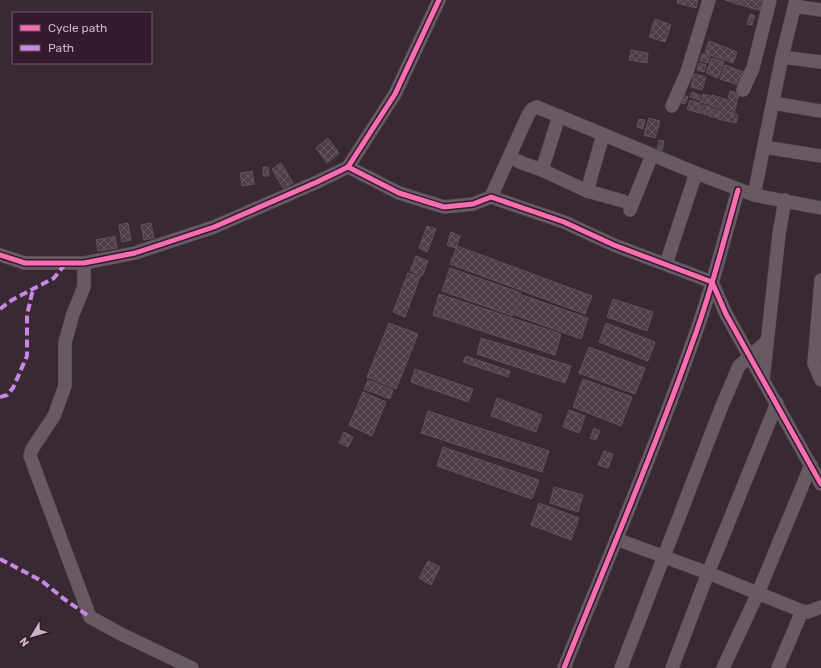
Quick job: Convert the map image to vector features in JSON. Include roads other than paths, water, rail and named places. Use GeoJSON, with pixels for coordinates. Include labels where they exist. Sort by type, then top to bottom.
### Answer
{"type":"FeatureCollection","features":[{"type":"Feature","properties":{"kind":"street"},"geometry":{"type":"LineString","coordinates":[[0,255],[25,263],[84,264],[135,254],[214,227],[348,167],[395,94],[439,0]]}},
{"type":"Feature","properties":{"kind":"street"},"geometry":{"type":"LineString","coordinates":[[672,106],[688,72],[709,0]]}},
{"type":"Feature","properties":{"kind":"street"},"geometry":{"type":"LineString","coordinates":[[743,90],[753,68],[770,0]]}},
{"type":"Feature","properties":{"kind":"street"},"geometry":{"type":"LineString","coordinates":[[754,195],[782,57],[795,3],[821,10]]}},
{"type":"Feature","properties":{"kind":"street"},"geometry":{"type":"LineString","coordinates":[[782,57],[821,62]]}},
{"type":"Feature","properties":{"kind":"street"},"geometry":{"type":"LineString","coordinates":[[773,104],[821,111]]}},
{"type":"Feature","properties":{"kind":"street"},"geometry":{"type":"LineString","coordinates":[[491,197],[532,109],[537,107],[696,174],[738,190],[754,195],[821,208]]}},
{"type":"Feature","properties":{"kind":"street"},"geometry":{"type":"LineString","coordinates":[[542,170],[559,116]]}},
{"type":"Feature","properties":{"kind":"street"},"geometry":{"type":"LineString","coordinates":[[587,191],[603,134]]}},
{"type":"Feature","properties":{"kind":"street"},"geometry":{"type":"LineString","coordinates":[[764,148],[821,156]]}},
{"type":"Feature","properties":{"kind":"street"},"geometry":{"type":"LineString","coordinates":[[509,157],[522,164],[542,170],[587,191],[627,205],[652,155]]}},
{"type":"Feature","properties":{"kind":"street"},"geometry":{"type":"LineString","coordinates":[[348,167],[398,193],[444,207],[473,204],[491,197],[564,222],[614,245],[712,282],[726,314],[821,484]]}},
{"type":"Feature","properties":{"kind":"street"},"geometry":{"type":"LineString","coordinates":[[666,264],[696,174]]}},
{"type":"Feature","properties":{"kind":"street"},"geometry":{"type":"LineString","coordinates":[[564,668],[670,405],[690,351],[712,282],[738,190]]}},
{"type":"Feature","properties":{"kind":"street"},"geometry":{"type":"LineString","coordinates":[[763,380],[779,234],[785,200]]}},
{"type":"Feature","properties":{"kind":"street"},"geometry":{"type":"LineString","coordinates":[[84,264],[84,287],[73,314],[66,342],[65,386],[54,416],[32,449],[30,456],[90,617],[121,634],[192,668]]}},
{"type":"Feature","properties":{"kind":"street"},"geometry":{"type":"LineString","coordinates":[[821,280],[814,364],[821,380]]}},
{"type":"Feature","properties":{"kind":"street"},"geometry":{"type":"LineString","coordinates":[[621,668],[721,408],[739,366],[767,341]]}},
{"type":"Feature","properties":{"kind":"street"},"geometry":{"type":"LineString","coordinates":[[672,668],[708,573],[777,403]]}},
{"type":"Feature","properties":{"kind":"street"},"geometry":{"type":"LineString","coordinates":[[723,668],[758,593],[811,465]]}},
{"type":"Feature","properties":{"kind":"street"},"geometry":{"type":"LineString","coordinates":[[616,539],[708,573],[802,611],[808,612],[821,607]]}},
{"type":"Feature","properties":{"kind":"street"},"geometry":{"type":"LineString","coordinates":[[778,668],[802,611]]}}]}
